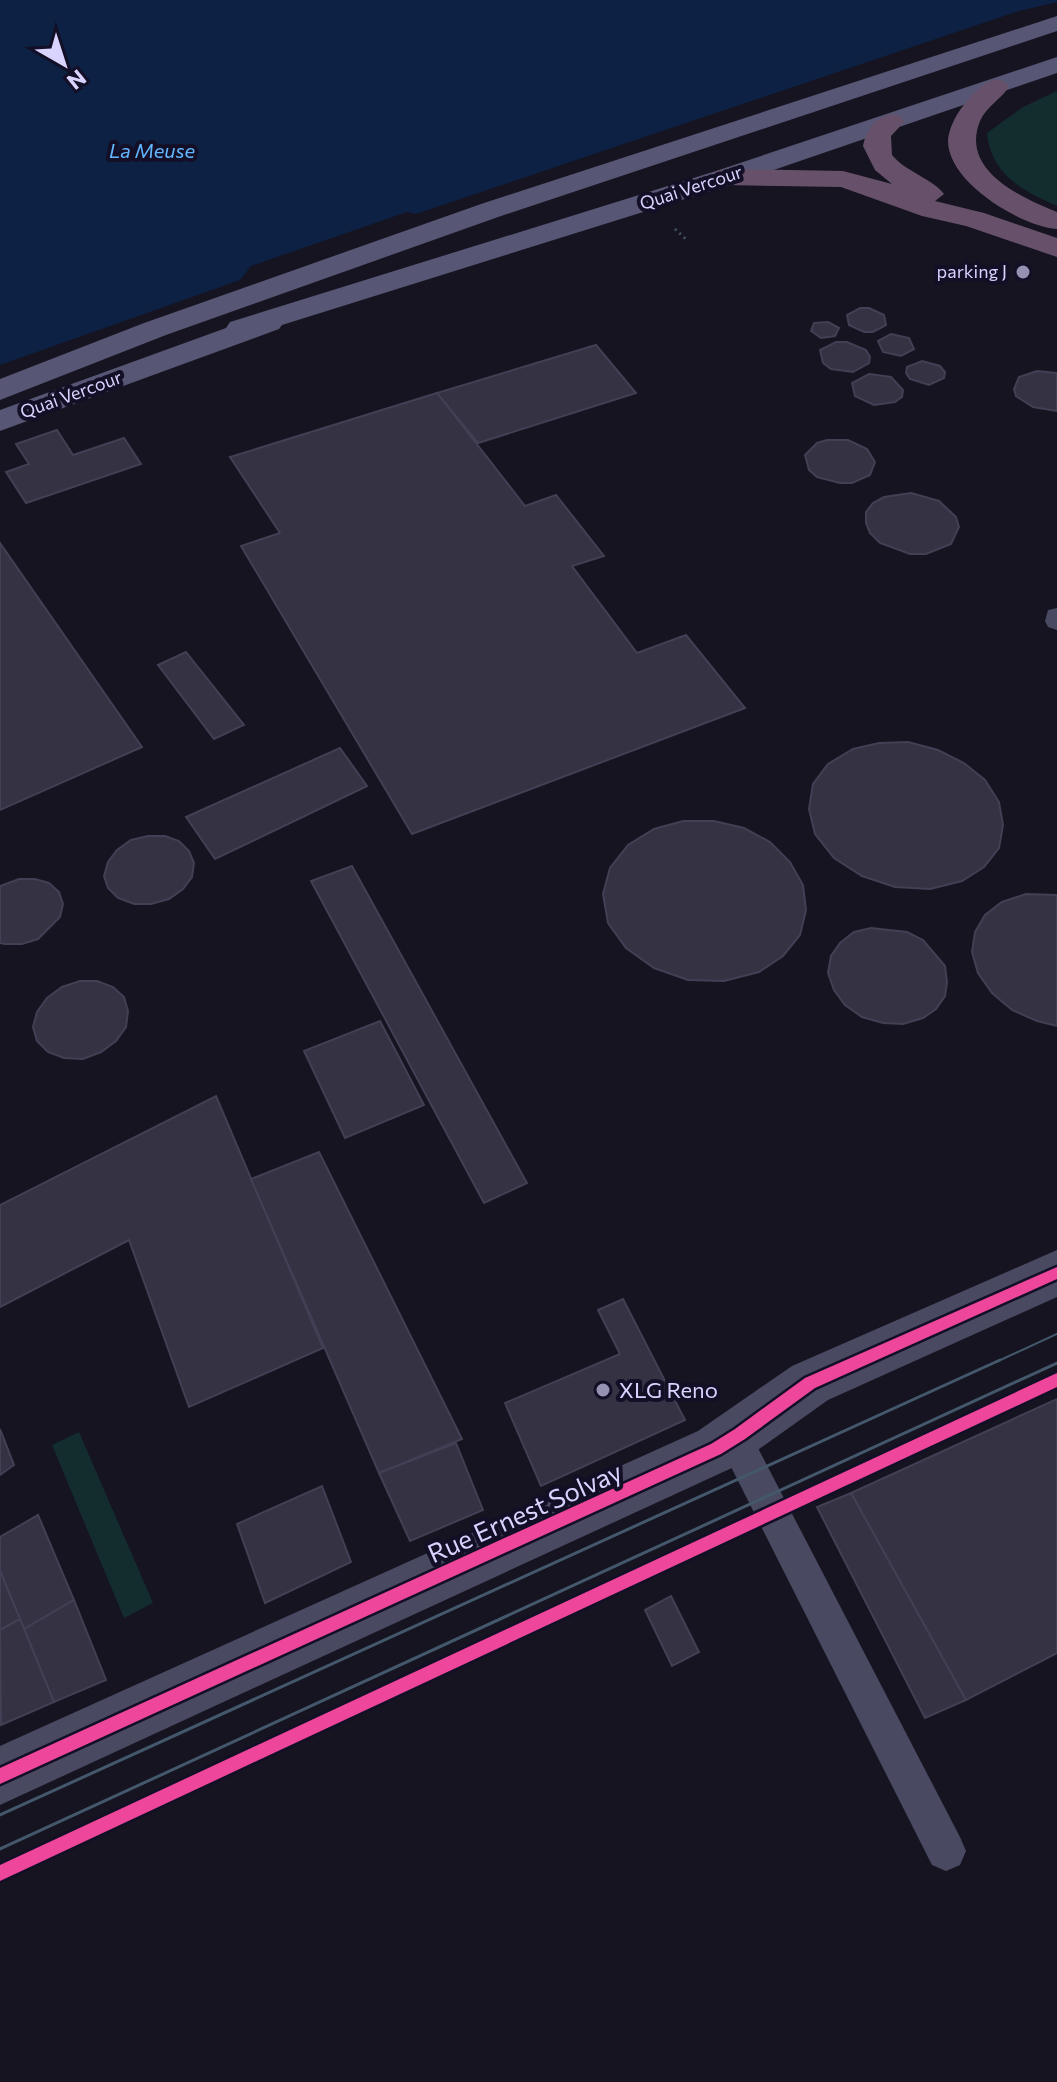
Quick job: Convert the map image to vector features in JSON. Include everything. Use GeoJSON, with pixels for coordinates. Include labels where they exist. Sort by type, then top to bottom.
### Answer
{"type":"FeatureCollection","features":[{"type":"Feature","properties":{"kind":"highway"},"geometry":{"type":"LineString","coordinates":[[996,87],[966,122],[962,147],[965,157],[979,177],[997,192],[1057,221]]}},
{"type":"Feature","properties":{"kind":"highway"},"geometry":{"type":"LineString","coordinates":[[891,122],[878,136],[876,148],[890,170],[974,219]]}},
{"type":"Feature","properties":{"kind":"highway"},"geometry":{"type":"LineString","coordinates":[[726,177],[843,179],[1057,248]]}},
{"type":"Feature","properties":{"kind":"main road"},"geometry":{"type":"LineString","coordinates":[[0,390],[155,329],[491,210],[1057,23]]}},
{"type":"Feature","properties":{"kind":"main road","name":"Quai Vercour"},"geometry":{"type":"LineString","coordinates":[[0,400],[322,304],[726,177],[1057,65]]}},
{"type":"Feature","properties":{"kind":"main road","name":"Quai Vercour"},"geometry":{"type":"LineString","coordinates":[[0,421],[322,304]]}},
{"type":"Feature","properties":{"kind":"street","name":"Rue Ernest Solvay"},"geometry":{"type":"LineString","coordinates":[[0,1776],[726,1444],[810,1383],[1057,1273]]}},
{"type":"Feature","properties":{"kind":"lane"},"geometry":{"type":"LineString","coordinates":[[726,1444],[946,1851]]}},
{"type":"Feature","properties":{"kind":"path"},"geometry":{"type":"LineString","coordinates":[[679,233],[688,241]]}},
{"type":"Feature","properties":{"kind":"green space"},"geometry":{"type":"Polygon","coordinates":[[[1057,91],[1057,206],[1010,179],[995,160],[987,133],[1023,107],[1057,91]]]}},
{"type":"Feature","properties":{"kind":"green space"},"geometry":{"type":"Polygon","coordinates":[[[79,1432],[153,1603],[124,1618],[52,1445],[79,1432]]]}},
{"type":"Feature","properties":{"kind":"water","name":"La Meuse"},"geometry":{"type":"Polygon","coordinates":[[[0,0],[1057,2],[1019,11],[416,214],[407,212],[251,266],[240,280],[0,365],[0,0]]]}},
{"type":"Feature","properties":{"kind":"building"},"geometry":{"type":"Polygon","coordinates":[[[860,308],[869,308],[884,315],[886,325],[873,332],[864,332],[849,325],[847,315],[860,308]]]}},
{"type":"Feature","properties":{"kind":"building"},"geometry":{"type":"Polygon","coordinates":[[[828,322],[839,328],[835,336],[821,338],[811,331],[814,323],[828,322]]]}},
{"type":"Feature","properties":{"kind":"building"},"geometry":{"type":"Polygon","coordinates":[[[891,334],[909,338],[914,349],[901,356],[883,352],[878,341],[891,334]]]}},
{"type":"Feature","properties":{"kind":"building"},"geometry":{"type":"Polygon","coordinates":[[[836,342],[847,342],[866,350],[869,363],[853,372],[831,369],[823,363],[820,350],[836,342]]]}},
{"type":"Feature","properties":{"kind":"building"},"geometry":{"type":"Polygon","coordinates":[[[596,345],[636,393],[478,443],[437,393],[596,345]]]}},
{"type":"Feature","properties":{"kind":"building"},"geometry":{"type":"Polygon","coordinates":[[[922,361],[940,366],[945,372],[944,378],[929,385],[910,379],[906,373],[907,367],[922,361]]]}},
{"type":"Feature","properties":{"kind":"building"},"geometry":{"type":"Polygon","coordinates":[[[1037,371],[1057,373],[1057,411],[1033,407],[1016,396],[1014,389],[1019,377],[1037,371]]]}},
{"type":"Feature","properties":{"kind":"building"},"geometry":{"type":"Polygon","coordinates":[[[869,374],[891,377],[903,390],[902,397],[895,402],[874,405],[855,396],[852,383],[869,374]]]}},
{"type":"Feature","properties":{"kind":"building"},"geometry":{"type":"Polygon","coordinates":[[[437,393],[525,506],[556,495],[604,556],[572,566],[637,653],[686,635],[745,708],[412,834],[241,546],[280,533],[230,457],[437,393]]]}},
{"type":"Feature","properties":{"kind":"building"},"geometry":{"type":"Polygon","coordinates":[[[57,430],[73,455],[124,438],[141,464],[26,503],[6,472],[29,464],[16,444],[57,430]]]}},
{"type":"Feature","properties":{"kind":"building"},"geometry":{"type":"Polygon","coordinates":[[[848,440],[867,449],[875,462],[870,475],[852,483],[817,477],[809,470],[805,455],[817,443],[848,440]]]}},
{"type":"Feature","properties":{"kind":"building"},"geometry":{"type":"Polygon","coordinates":[[[911,493],[939,501],[956,517],[959,527],[951,544],[926,554],[910,554],[880,543],[870,533],[866,512],[873,503],[884,497],[911,493]]]}},
{"type":"Feature","properties":{"kind":"building"},"geometry":{"type":"Polygon","coordinates":[[[0,543],[142,747],[0,810],[0,543]]]}},
{"type":"Feature","properties":{"kind":"building"},"geometry":{"type":"Polygon","coordinates":[[[186,652],[244,725],[214,739],[158,665],[186,652]]]}},
{"type":"Feature","properties":{"kind":"building"},"geometry":{"type":"Polygon","coordinates":[[[908,742],[938,750],[964,763],[985,780],[999,802],[1003,825],[999,848],[984,867],[962,881],[930,889],[895,887],[862,876],[834,858],[815,834],[809,809],[813,784],[828,764],[853,749],[879,743],[908,742]]]}},
{"type":"Feature","properties":{"kind":"building"},"geometry":{"type":"Polygon","coordinates":[[[340,748],[367,786],[215,859],[186,817],[340,748]]]}},
{"type":"Feature","properties":{"kind":"building"},"geometry":{"type":"Polygon","coordinates":[[[683,821],[714,821],[744,828],[770,842],[790,862],[803,885],[806,910],[800,935],[783,956],[759,972],[724,981],[688,980],[654,968],[626,948],[608,923],[603,894],[610,868],[628,845],[654,829],[683,821]]]}},
{"type":"Feature","properties":{"kind":"building"},"geometry":{"type":"Polygon","coordinates":[[[165,836],[179,841],[189,851],[194,863],[192,877],[183,889],[169,899],[151,904],[134,904],[118,898],[108,888],[104,876],[108,862],[117,850],[131,840],[165,836]]]}},
{"type":"Feature","properties":{"kind":"building"},"geometry":{"type":"Polygon","coordinates":[[[352,866],[527,1183],[484,1203],[311,881],[352,866]]]}},
{"type":"Feature","properties":{"kind":"building"},"geometry":{"type":"Polygon","coordinates":[[[19,879],[49,883],[59,892],[63,904],[60,917],[38,939],[22,944],[0,943],[0,886],[19,879]]]}},
{"type":"Feature","properties":{"kind":"building"},"geometry":{"type":"Polygon","coordinates":[[[1026,894],[1057,895],[1057,1026],[1012,1010],[992,993],[978,973],[972,952],[975,932],[985,915],[1002,902],[1026,894]]]}},
{"type":"Feature","properties":{"kind":"building"},"geometry":{"type":"Polygon","coordinates":[[[871,928],[907,932],[923,940],[945,966],[945,996],[936,1009],[923,1018],[903,1024],[862,1017],[845,1005],[834,990],[828,973],[831,956],[840,943],[854,932],[871,928]]]}},
{"type":"Feature","properties":{"kind":"building"},"geometry":{"type":"Polygon","coordinates":[[[80,981],[97,981],[113,987],[124,997],[128,1011],[126,1027],[116,1041],[101,1052],[83,1059],[64,1058],[48,1052],[37,1041],[33,1027],[37,1012],[47,998],[62,987],[80,981]]]}},
{"type":"Feature","properties":{"kind":"building"},"geometry":{"type":"Polygon","coordinates":[[[380,1021],[424,1105],[345,1138],[304,1051],[380,1021]]]}},
{"type":"Feature","properties":{"kind":"building"},"geometry":{"type":"Polygon","coordinates":[[[216,1096],[323,1348],[189,1407],[129,1240],[0,1307],[0,1205],[216,1096]]]}},
{"type":"Feature","properties":{"kind":"building"},"geometry":{"type":"Polygon","coordinates":[[[319,1152],[462,1439],[379,1473],[251,1179],[319,1152]]]}},
{"type":"Feature","properties":{"kind":"building","name":"XLG Reno"},"geometry":{"type":"Polygon","coordinates":[[[623,1299],[685,1420],[541,1486],[505,1403],[620,1354],[598,1310],[623,1299]]]}},
{"type":"Feature","properties":{"kind":"building"},"geometry":{"type":"Polygon","coordinates":[[[1057,1399],[1057,1653],[966,1700],[851,1493],[1057,1399]]]}},
{"type":"Feature","properties":{"kind":"building"},"geometry":{"type":"Polygon","coordinates":[[[0,1429],[14,1465],[0,1475],[0,1429]]]}},
{"type":"Feature","properties":{"kind":"building"},"geometry":{"type":"Polygon","coordinates":[[[456,1443],[483,1510],[410,1541],[379,1473],[456,1443]]]}},
{"type":"Feature","properties":{"kind":"building"},"geometry":{"type":"Polygon","coordinates":[[[322,1486],[351,1562],[265,1603],[237,1524],[322,1486]]]}},
{"type":"Feature","properties":{"kind":"building"},"geometry":{"type":"Polygon","coordinates":[[[851,1493],[966,1700],[925,1718],[817,1507],[851,1493]]]}},
{"type":"Feature","properties":{"kind":"building"},"geometry":{"type":"Polygon","coordinates":[[[38,1515],[74,1600],[24,1629],[0,1571],[0,1537],[38,1515]]]}},
{"type":"Feature","properties":{"kind":"building"},"geometry":{"type":"Polygon","coordinates":[[[0,1571],[20,1619],[0,1630],[0,1571]]]}},
{"type":"Feature","properties":{"kind":"building"},"geometry":{"type":"Polygon","coordinates":[[[671,1596],[699,1652],[672,1666],[645,1610],[671,1596]]]}},
{"type":"Feature","properties":{"kind":"building"},"geometry":{"type":"Polygon","coordinates":[[[74,1600],[106,1680],[54,1702],[24,1629],[74,1600]]]}},
{"type":"Feature","properties":{"kind":"building"},"geometry":{"type":"Polygon","coordinates":[[[20,1619],[54,1702],[1,1725],[0,1630],[20,1619]]]}},
{"type":"Feature","properties":{"kind":"tram line"},"geometry":{"type":"LineString","coordinates":[[996,1362],[1057,1334]]}},
{"type":"Feature","properties":{"kind":"tram line"},"geometry":{"type":"LineString","coordinates":[[0,1815],[1000,1360]]}},
{"type":"Feature","properties":{"kind":"tram line"},"geometry":{"type":"LineString","coordinates":[[0,1849],[1057,1363]]}},
{"type":"Feature","properties":{"kind":"cycle path"},"geometry":{"type":"LineString","coordinates":[[0,1776],[716,1449],[810,1383],[1057,1273]]}},
{"type":"Feature","properties":{"kind":"cycle path"},"geometry":{"type":"LineString","coordinates":[[0,1873],[1057,1380]]}},
{"type":"Feature","properties":{"kind":"place","name":"parking J"},"geometry":{"type":"Point","coordinates":[1023,272]}},
{"type":"Feature","properties":{"kind":"place","name":"XLG Reno"},"geometry":{"type":"Point","coordinates":[603,1390]}}]}
